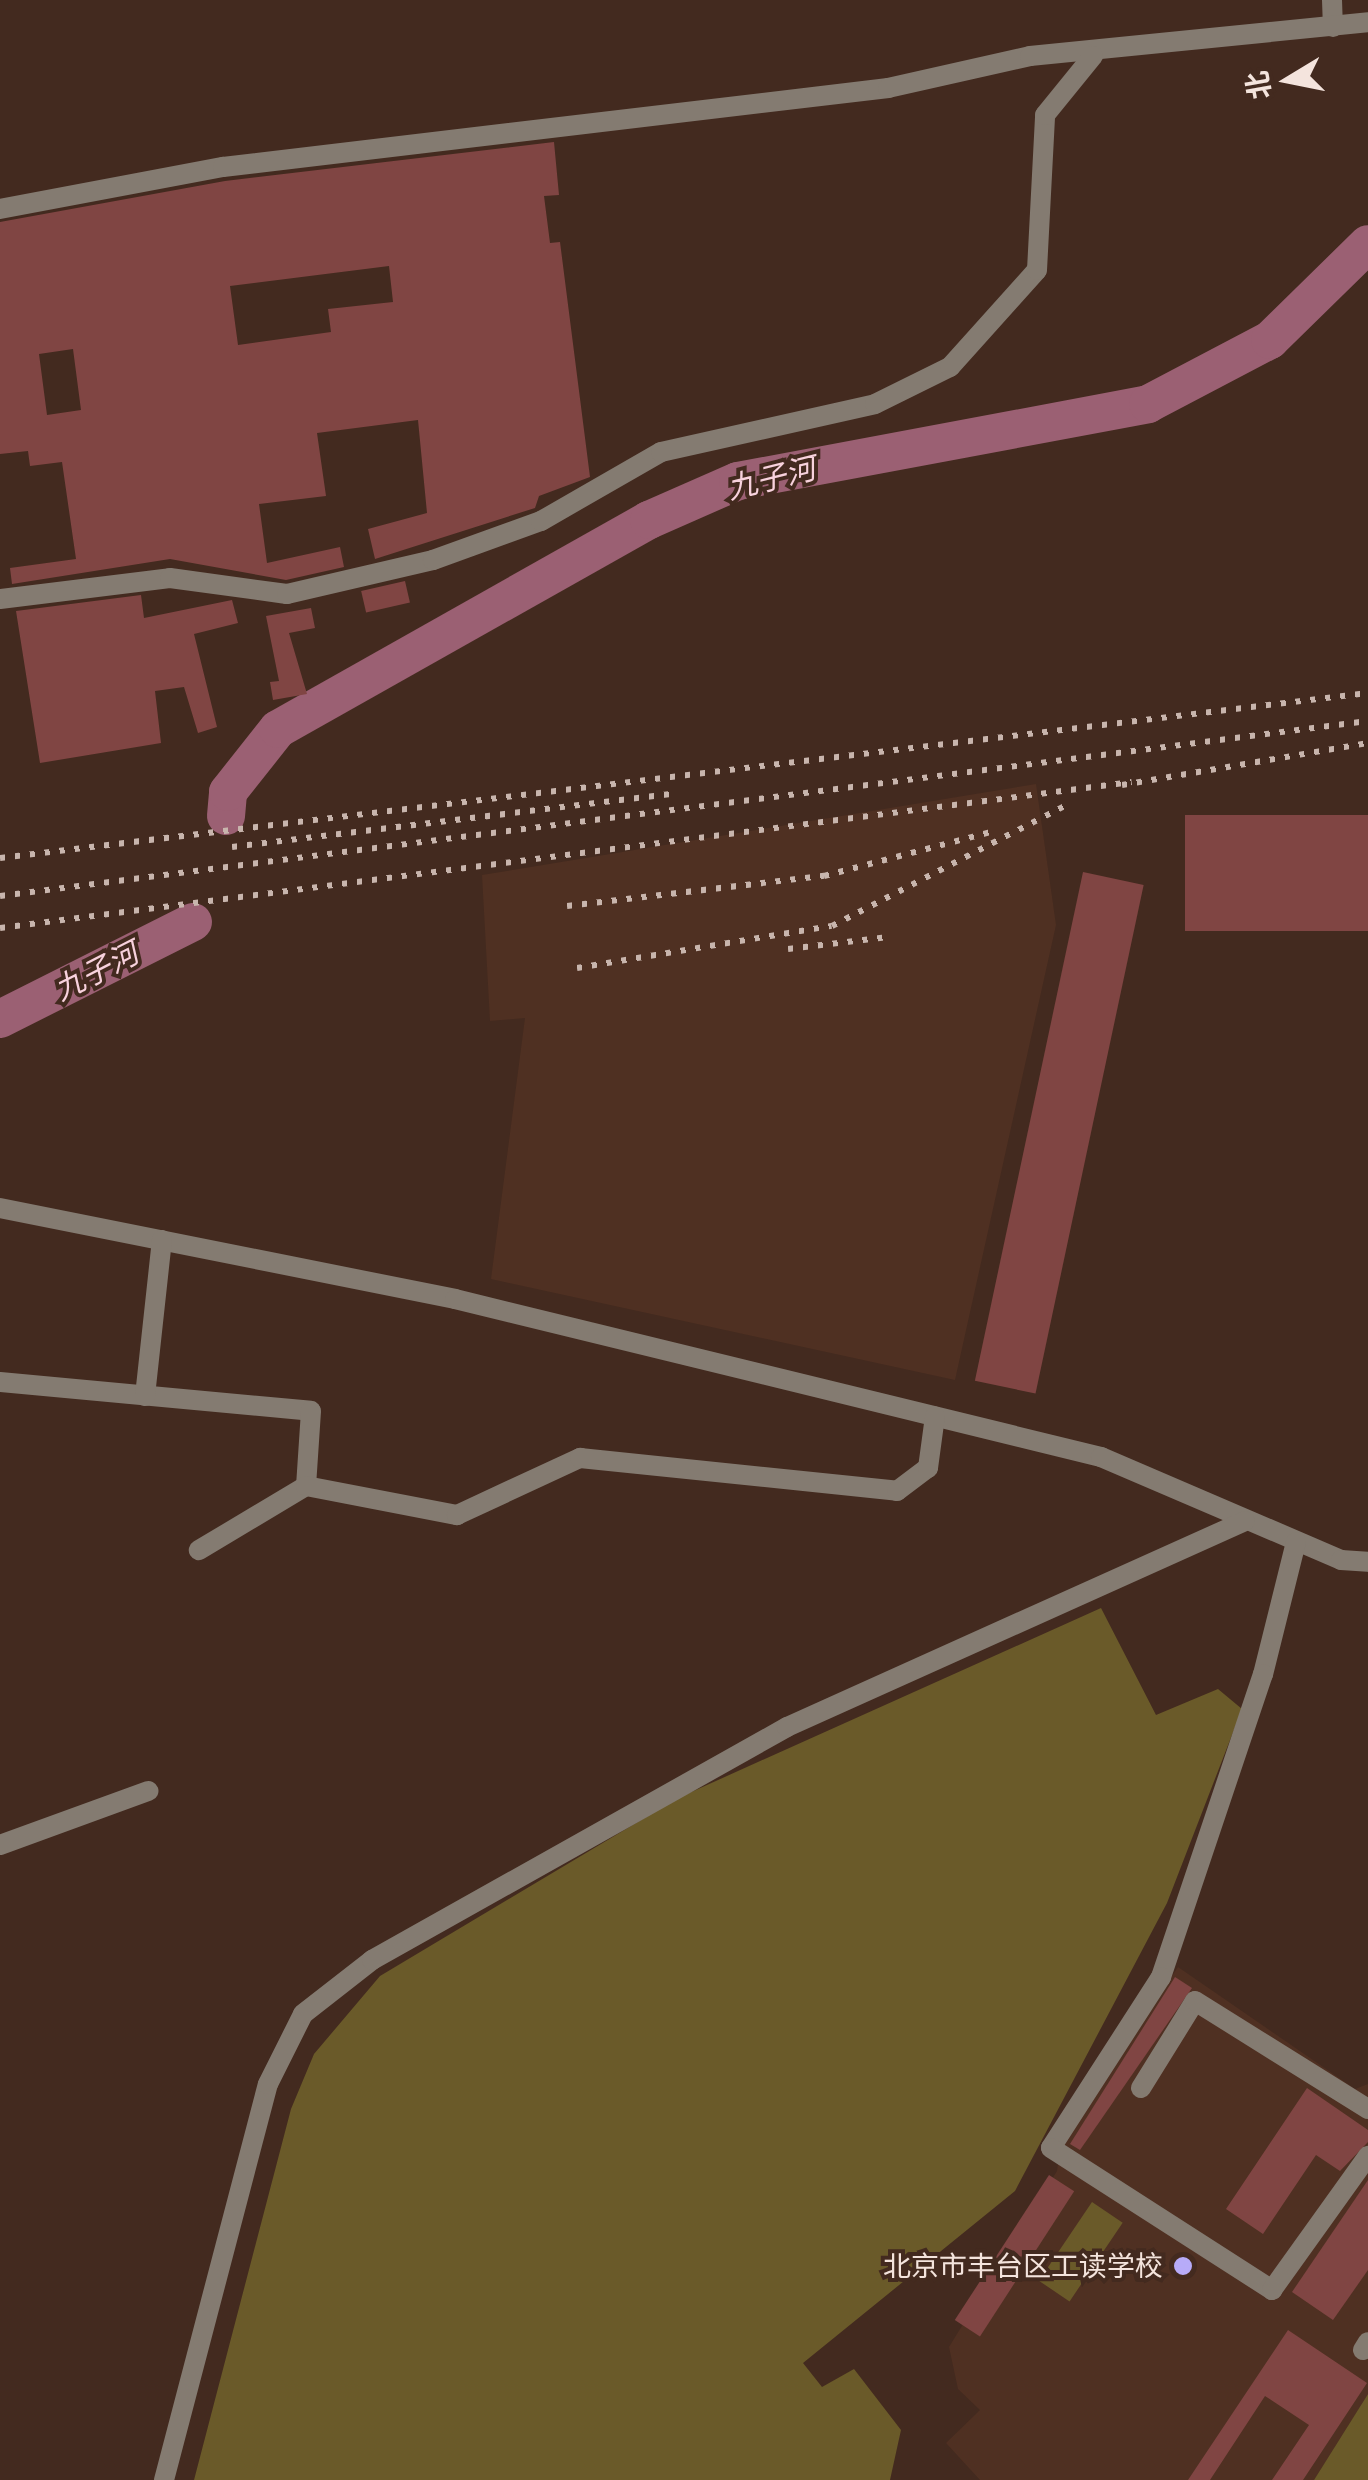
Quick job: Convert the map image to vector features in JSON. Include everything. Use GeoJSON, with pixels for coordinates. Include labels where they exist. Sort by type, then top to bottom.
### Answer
{"type":"FeatureCollection","features":[{"type":"Feature","properties":{"kind":"street"},"geometry":{"type":"LineString","coordinates":[[1332,0],[1332,27]]}},
{"type":"Feature","properties":{"kind":"street"},"geometry":{"type":"LineString","coordinates":[[0,209],[223,167],[888,88],[1030,56],[1093,56],[1151,42],[1368,22]]}},
{"type":"Feature","properties":{"kind":"street"},"geometry":{"type":"LineString","coordinates":[[0,599],[170,578],[287,594],[433,560],[541,521],[661,452],[875,404],[950,366],[1037,270],[1045,114],[1093,56]]}},
{"type":"Feature","properties":{"kind":"street"},"geometry":{"type":"LineString","coordinates":[[0,1208],[456,1299],[1101,1457],[1341,1560],[1368,1580]]}},
{"type":"Feature","properties":{"kind":"street"},"geometry":{"type":"LineString","coordinates":[[146,1396],[162,1240]]}},
{"type":"Feature","properties":{"kind":"street"},"geometry":{"type":"LineString","coordinates":[[0,1382],[311,1411],[306,1486]]}},
{"type":"Feature","properties":{"kind":"street"},"geometry":{"type":"LineString","coordinates":[[199,1550],[306,1486],[457,1515],[580,1458],[898,1491],[928,1468],[935,1416]]}},
{"type":"Feature","properties":{"kind":"street"},"geometry":{"type":"LineString","coordinates":[[164,2480],[268,2084],[303,2014],[372,1960],[787,1726],[1246,1522]]}},
{"type":"Feature","properties":{"kind":"street"},"geometry":{"type":"LineString","coordinates":[[1296,1542],[1264,1674],[1161,1977],[1051,2148],[1272,2290],[1368,2156]]}},
{"type":"Feature","properties":{"kind":"street"},"geometry":{"type":"LineString","coordinates":[[1341,1560],[1368,1562]]}},
{"type":"Feature","properties":{"kind":"street"},"geometry":{"type":"LineString","coordinates":[[0,1845],[148,1791]]}},
{"type":"Feature","properties":{"kind":"street"},"geometry":{"type":"LineString","coordinates":[[1141,2088],[1195,2001],[1368,2109]]}},
{"type":"Feature","properties":{"kind":"shaded area"},"geometry":{"type":"Polygon","coordinates":[[[1036,784],[1056,925],[955,1380],[491,1279],[525,1018],[490,1021],[482,875],[1036,784]]]}},
{"type":"Feature","properties":{"kind":"shaded area"},"geometry":{"type":"Polygon","coordinates":[[[1101,1608],[1156,1715],[1218,1689],[1242,1709],[1167,1903],[1015,2191],[803,2363],[822,2387],[854,2369],[901,2430],[890,2480],[194,2480],[291,2109],[314,2054],[380,1976],[678,1798],[1101,1608]]]}},
{"type":"Feature","properties":{"kind":"shaded area","name":"北京市丰台区工读学校"},"geometry":{"type":"Polygon","coordinates":[[[1178,1967],[1355,2089],[1368,2084],[1368,2394],[1314,2480],[980,2480],[946,2443],[980,2410],[958,2389],[949,2347],[1057,2171],[1061,2141],[1178,1967]]]}},
{"type":"Feature","properties":{"kind":"shaded area"},"geometry":{"type":"Polygon","coordinates":[[[1092,2202],[1123,2223],[1070,2301],[1039,2281],[1092,2202]]]}},
{"type":"Feature","properties":{"kind":"shaded area"},"geometry":{"type":"Polygon","coordinates":[[[1368,2394],[1368,2480],[1314,2480],[1368,2394]]]}},
{"type":"Feature","properties":{"kind":"building"},"geometry":{"type":"Polygon","coordinates":[[[554,142],[559,195],[544,196],[550,243],[560,242],[590,477],[539,496],[535,508],[375,559],[368,529],[427,513],[418,420],[317,433],[326,496],[259,504],[267,563],[340,547],[344,567],[286,580],[170,559],[12,584],[10,568],[76,559],[62,462],[30,466],[28,451],[0,454],[0,222],[225,181],[554,142]],[[389,266],[230,286],[238,345],[331,332],[328,309],[393,302],[389,266]],[[73,349],[39,354],[47,415],[81,410],[73,349]]]}},
{"type":"Feature","properties":{"kind":"building"},"geometry":{"type":"Polygon","coordinates":[[[405,581],[410,602],[366,613],[361,591],[405,581]]]}},
{"type":"Feature","properties":{"kind":"building"},"geometry":{"type":"Polygon","coordinates":[[[141,595],[144,618],[232,600],[238,623],[194,634],[217,727],[198,733],[184,687],[155,691],[161,743],[40,763],[16,611],[141,595]]]}},
{"type":"Feature","properties":{"kind":"building"},"geometry":{"type":"Polygon","coordinates":[[[311,608],[315,628],[289,633],[307,694],[273,700],[270,682],[279,681],[266,616],[311,608]]]}},
{"type":"Feature","properties":{"kind":"building"},"geometry":{"type":"Polygon","coordinates":[[[1185,815],[1368,815],[1368,931],[1185,931],[1185,815]]]}},
{"type":"Feature","properties":{"kind":"building"},"geometry":{"type":"Polygon","coordinates":[[[1083,872],[1144,885],[1036,1394],[975,1381],[1083,872]]]}},
{"type":"Feature","properties":{"kind":"building"},"geometry":{"type":"Polygon","coordinates":[[[1175,1977],[1192,1988],[1080,2150],[1070,2144],[1175,1977]]]}},
{"type":"Feature","properties":{"kind":"building"},"geometry":{"type":"Polygon","coordinates":[[[1307,2088],[1368,2130],[1368,2142],[1340,2171],[1316,2155],[1263,2234],[1226,2209],[1307,2088]]]}},
{"type":"Feature","properties":{"kind":"building"},"geometry":{"type":"Polygon","coordinates":[[[1049,2175],[1074,2191],[980,2336],[955,2320],[1049,2175]]]}},
{"type":"Feature","properties":{"kind":"building"},"geometry":{"type":"Polygon","coordinates":[[[1368,2180],[1368,2270],[1333,2320],[1292,2292],[1368,2180]]]}},
{"type":"Feature","properties":{"kind":"building"},"geometry":{"type":"Polygon","coordinates":[[[1288,2330],[1367,2383],[1303,2480],[1272,2480],[1309,2425],[1265,2396],[1210,2480],[1188,2480],[1288,2330]]]}},
{"type":"Feature","properties":{"kind":"waterway","name":"九子河"},"geometry":{"type":"LineString","coordinates":[[226,816],[228,792],[278,729],[649,520],[738,481],[1148,404],[1270,340],[1368,244]]}},
{"type":"Feature","properties":{"kind":"waterway","name":"九子河"},"geometry":{"type":"LineString","coordinates":[[0,1019],[193,922]]}},
{"type":"Feature","properties":{"kind":"railway"},"geometry":{"type":"LineString","coordinates":[[0,858],[1368,693]]}},
{"type":"Feature","properties":{"kind":"railway"},"geometry":{"type":"LineString","coordinates":[[0,896],[1368,721]]}},
{"type":"Feature","properties":{"kind":"railway"},"geometry":{"type":"LineString","coordinates":[[1122,785],[1368,743]]}},
{"type":"Feature","properties":{"kind":"railway"},"geometry":{"type":"LineString","coordinates":[[0,928],[1132,782]]}},
{"type":"Feature","properties":{"kind":"railway"},"geometry":{"type":"LineString","coordinates":[[232,847],[673,794]]}},
{"type":"Feature","properties":{"kind":"railway"},"geometry":{"type":"LineString","coordinates":[[577,968],[832,926],[1070,803]]}},
{"type":"Feature","properties":{"kind":"railway"},"geometry":{"type":"LineString","coordinates":[[567,906],[824,876],[990,832]]}},
{"type":"Feature","properties":{"kind":"railway"},"geometry":{"type":"LineString","coordinates":[[788,949],[888,937]]}},
{"type":"Feature","properties":{"kind":"place","name":"北京市丰台区工读学校"},"geometry":{"type":"Point","coordinates":[1183,2266]}}]}
